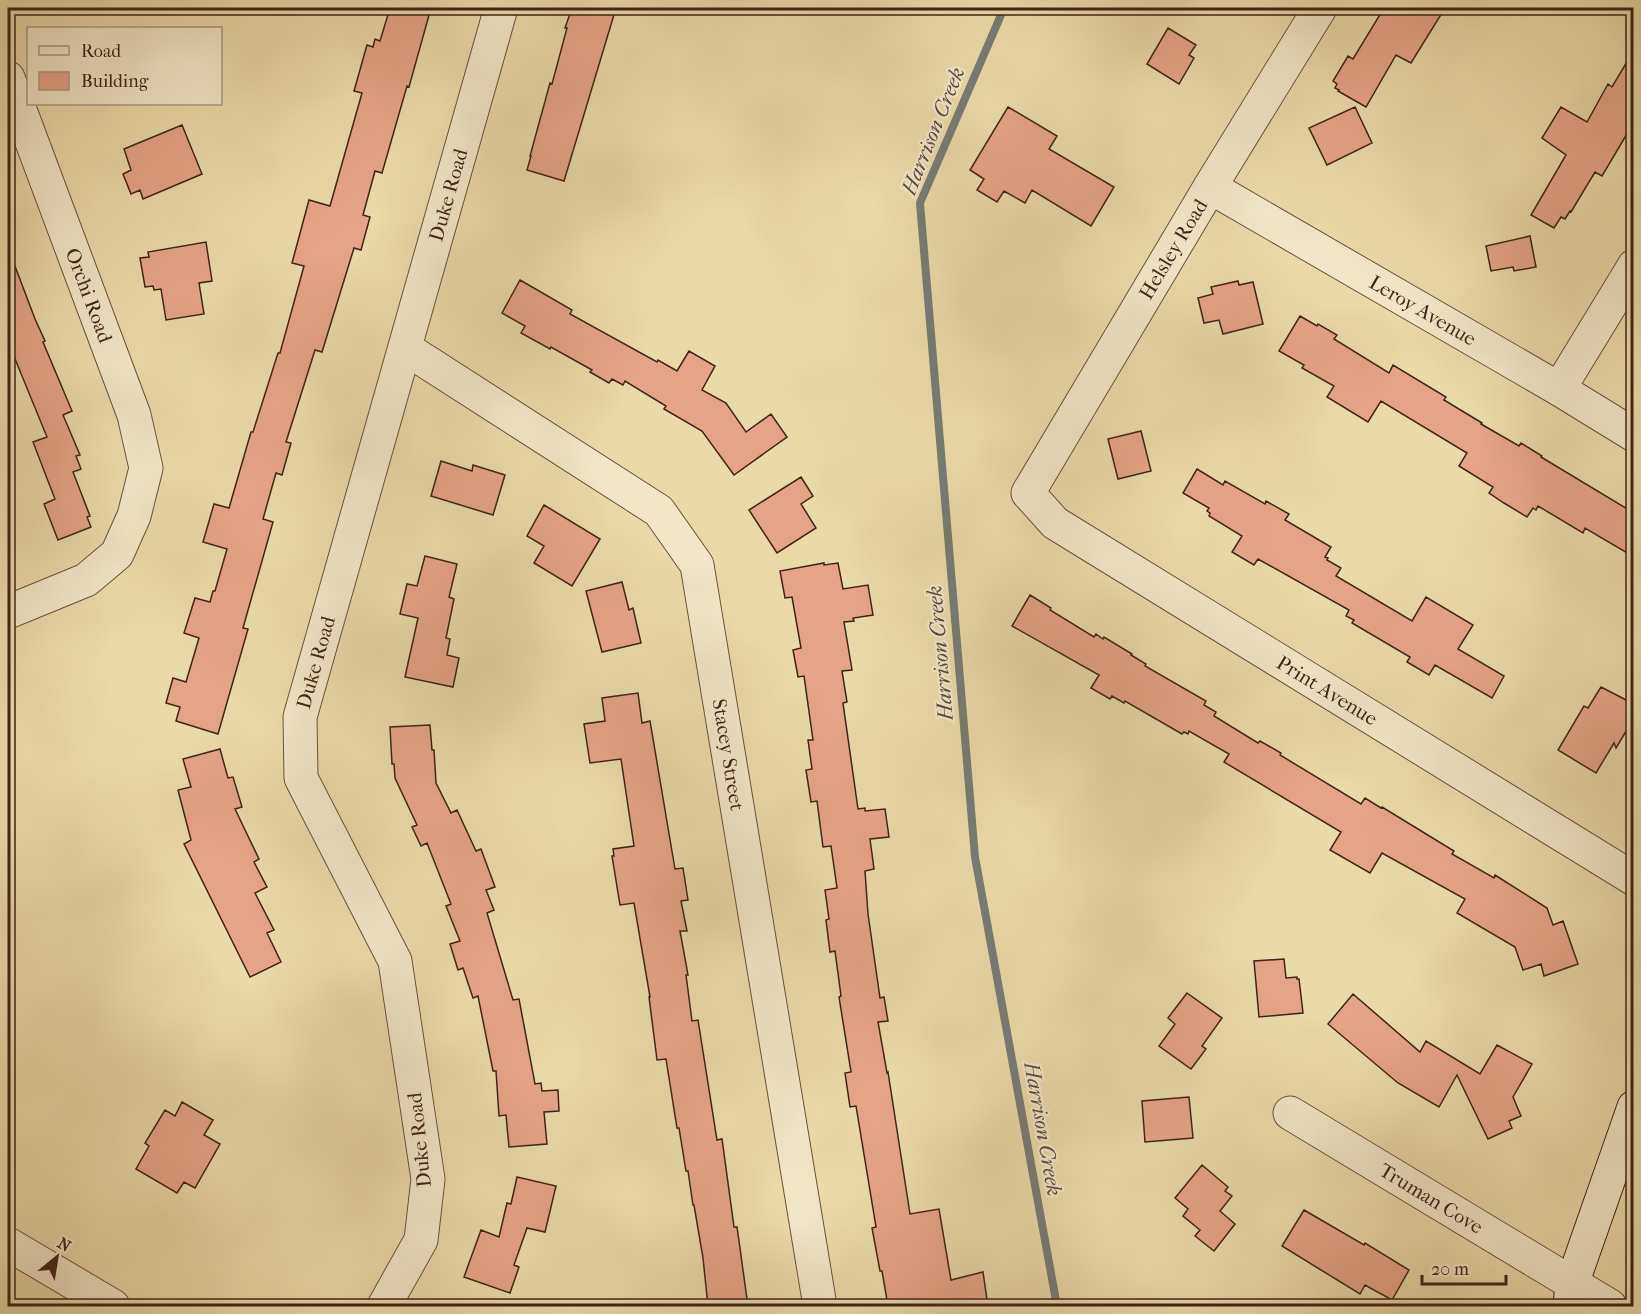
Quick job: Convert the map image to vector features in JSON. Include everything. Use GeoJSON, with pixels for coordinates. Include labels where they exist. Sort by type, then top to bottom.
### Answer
{"type":"FeatureCollection","features":[{"type":"Feature","properties":{"kind":"street","name":"Duke Road"},"geometry":{"type":"LineString","coordinates":[[384,1306],[421,1240],[428,1179],[395,961],[301,778],[300,717],[501,8]]}},
{"type":"Feature","properties":{"kind":"street","name":"Helsley Road"},"geometry":{"type":"LineString","coordinates":[[1028,493],[1210,187],[1320,8]]}},
{"type":"Feature","properties":{"kind":"street","name":"Orchi Road"},"geometry":{"type":"LineString","coordinates":[[8,78],[134,415],[146,468],[134,516],[117,554],[86,580],[8,612]]}},
{"type":"Feature","properties":{"kind":"street","name":"Leroy Avenue"},"geometry":{"type":"LineString","coordinates":[[1210,187],[1559,389],[1634,435]]}},
{"type":"Feature","properties":{"kind":"street"},"geometry":{"type":"LineString","coordinates":[[1559,389],[1634,266]]}},
{"type":"Feature","properties":{"kind":"street","name":"Stacey Street"},"geometry":{"type":"LineString","coordinates":[[405,348],[659,511],[697,565],[820,1306]]}},
{"type":"Feature","properties":{"kind":"street","name":"Print Avenue"},"geometry":{"type":"LineString","coordinates":[[1028,493],[1055,523],[1634,879]]}},
{"type":"Feature","properties":{"kind":"street"},"geometry":{"type":"LineString","coordinates":[[1571,1295],[1634,1107]]}},
{"type":"Feature","properties":{"kind":"street","name":"Truman Cove"},"geometry":{"type":"LineString","coordinates":[[1290,1113],[1571,1295],[1610,1306]]}},
{"type":"Feature","properties":{"kind":"street"},"geometry":{"type":"LineString","coordinates":[[8,1244],[113,1306]]}},
{"type":"Feature","properties":{"kind":"building"},"geometry":{"type":"Polygon","coordinates":[[[390,8],[431,8],[382,173],[375,171],[363,215],[370,217],[361,250],[354,248],[322,352],[315,350],[286,442],[291,443],[282,475],[276,473],[263,519],[273,522],[243,628],[248,629],[218,734],[176,721],[180,707],[166,703],[173,678],[186,682],[199,638],[184,633],[195,598],[210,602],[227,549],[203,542],[214,504],[229,508],[251,432],[253,432],[278,353],[280,353],[304,266],[292,263],[309,200],[330,206],[362,93],[354,91],[367,45],[373,47],[375,39],[380,41],[390,8]]]}},
{"type":"Feature","properties":{"kind":"building"},"geometry":{"type":"Polygon","coordinates":[[[572,8],[616,8],[564,181],[527,170],[572,8]]]}},
{"type":"Feature","properties":{"kind":"building"},"geometry":{"type":"Polygon","coordinates":[[[1384,8],[1445,8],[1411,63],[1396,55],[1366,107],[1338,91],[1335,88],[1337,84],[1333,81],[1348,56],[1353,59],[1384,8]]]}},
{"type":"Feature","properties":{"kind":"building"},"geometry":{"type":"Polygon","coordinates":[[[1168,28],[1196,45],[1189,55],[1194,58],[1179,84],[1147,64],[1168,28]]]}},
{"type":"Feature","properties":{"kind":"building"},"geometry":{"type":"Polygon","coordinates":[[[1634,50],[1634,122],[1602,176],[1595,172],[1571,212],[1565,219],[1561,217],[1554,228],[1531,215],[1566,155],[1542,138],[1561,107],[1587,122],[1608,84],[1612,87],[1634,50]]]}},
{"type":"Feature","properties":{"kind":"building"},"geometry":{"type":"Polygon","coordinates":[[[1008,107],[1057,136],[1049,149],[1114,187],[1091,226],[1032,190],[1025,203],[1004,191],[997,202],[977,190],[984,179],[970,170],[1008,107]]]}},
{"type":"Feature","properties":{"kind":"building"},"geometry":{"type":"Polygon","coordinates":[[[1355,107],[1372,143],[1327,165],[1309,128],[1355,107]]]}},
{"type":"Feature","properties":{"kind":"building"},"geometry":{"type":"Polygon","coordinates":[[[182,125],[202,174],[143,199],[140,190],[131,194],[123,174],[131,170],[124,149],[182,125]]]}},
{"type":"Feature","properties":{"kind":"building"},"geometry":{"type":"Polygon","coordinates":[[[1530,236],[1536,267],[1514,271],[1513,267],[1491,271],[1486,246],[1530,236]]]}},
{"type":"Feature","properties":{"kind":"building"},"geometry":{"type":"Polygon","coordinates":[[[206,242],[212,281],[199,283],[204,314],[166,320],[161,289],[154,290],[153,286],[145,287],[140,258],[149,257],[148,252],[206,242]]]}},
{"type":"Feature","properties":{"kind":"building"},"geometry":{"type":"Polygon","coordinates":[[[8,253],[10,253],[72,411],[63,415],[80,455],[76,456],[81,469],[73,472],[90,516],[87,517],[91,527],[58,540],[44,504],[55,499],[33,442],[47,437],[13,354],[8,357],[8,253]]]}},
{"type":"Feature","properties":{"kind":"building"},"geometry":{"type":"Polygon","coordinates":[[[520,280],[572,310],[570,314],[677,371],[689,351],[715,366],[702,390],[726,403],[746,432],[771,414],[787,437],[734,475],[702,431],[664,409],[666,406],[625,381],[623,385],[612,379],[609,383],[590,372],[592,370],[521,333],[525,326],[502,313],[520,280]]]}},
{"type":"Feature","properties":{"kind":"building"},"geometry":{"type":"Polygon","coordinates":[[[1238,281],[1239,285],[1253,282],[1263,324],[1223,334],[1219,320],[1204,323],[1198,298],[1213,294],[1211,287],[1238,281]]]}},
{"type":"Feature","properties":{"kind":"building"},"geometry":{"type":"Polygon","coordinates":[[[1300,316],[1337,335],[1334,339],[1389,373],[1393,365],[1446,397],[1444,400],[1481,424],[1519,446],[1521,443],[1634,513],[1634,557],[1585,528],[1583,533],[1538,506],[1536,510],[1533,508],[1527,517],[1504,503],[1489,493],[1493,487],[1459,466],[1467,453],[1381,401],[1368,422],[1327,397],[1334,386],[1302,368],[1304,365],[1279,351],[1300,316]]]}},
{"type":"Feature","properties":{"kind":"building"},"geometry":{"type":"Polygon","coordinates":[[[1141,431],[1151,471],[1118,479],[1108,439],[1141,431]]]}},
{"type":"Feature","properties":{"kind":"building"},"geometry":{"type":"Polygon","coordinates":[[[441,461],[472,471],[473,465],[505,475],[493,515],[431,496],[441,461]]]}},
{"type":"Feature","properties":{"kind":"building"},"geometry":{"type":"Polygon","coordinates":[[[1197,469],[1223,485],[1225,481],[1265,504],[1266,501],[1289,514],[1285,520],[1331,547],[1325,557],[1341,568],[1336,576],[1412,621],[1426,597],[1473,625],[1458,649],[1504,676],[1492,698],[1435,665],[1429,675],[1407,662],[1410,657],[1352,623],[1354,620],[1346,616],[1349,610],[1258,559],[1254,565],[1232,552],[1242,536],[1209,516],[1210,513],[1207,511],[1209,508],[1183,493],[1197,469]]]}},
{"type":"Feature","properties":{"kind":"building"},"geometry":{"type":"Polygon","coordinates":[[[801,477],[813,496],[801,504],[816,528],[777,553],[749,510],[801,477]]]}},
{"type":"Feature","properties":{"kind":"building"},"geometry":{"type":"Polygon","coordinates":[[[544,505],[600,539],[572,586],[534,563],[544,546],[527,536],[544,505]]]}},
{"type":"Feature","properties":{"kind":"building"},"geometry":{"type":"Polygon","coordinates":[[[425,556],[457,564],[449,597],[454,599],[446,638],[450,639],[447,655],[459,658],[453,687],[405,677],[418,618],[400,614],[407,584],[417,586],[425,556]]]}},
{"type":"Feature","properties":{"kind":"building"},"geometry":{"type":"Polygon","coordinates":[[[824,563],[824,565],[838,563],[843,589],[868,585],[873,615],[844,622],[852,670],[842,671],[847,702],[843,703],[858,809],[865,808],[865,811],[885,809],[889,837],[870,839],[874,869],[865,871],[868,914],[880,998],[884,997],[888,1021],[878,1022],[910,1214],[939,1209],[951,1280],[983,1272],[987,1300],[956,1301],[924,1306],[888,1306],[882,1271],[880,1271],[872,1228],[876,1227],[856,1106],[850,1107],[845,1073],[851,1072],[839,997],[841,996],[835,951],[830,952],[826,920],[829,919],[825,890],[837,888],[831,846],[823,847],[817,801],[811,802],[806,770],[812,769],[808,740],[813,740],[804,676],[798,677],[793,650],[801,648],[792,597],[785,598],[780,571],[824,563]]]}},
{"type":"Feature","properties":{"kind":"building"},"geometry":{"type":"Polygon","coordinates":[[[622,582],[629,610],[633,608],[641,643],[602,652],[586,591],[622,582]]]}},
{"type":"Feature","properties":{"kind":"building"},"geometry":{"type":"Polygon","coordinates":[[[1030,595],[1094,637],[1096,634],[1103,639],[1104,637],[1132,654],[1146,664],[1145,666],[1206,701],[1204,705],[1216,712],[1214,716],[1258,743],[1260,741],[1281,753],[1280,755],[1361,804],[1365,798],[1382,807],[1454,851],[1452,854],[1494,878],[1495,875],[1547,908],[1553,925],[1563,921],[1578,964],[1544,976],[1541,964],[1523,970],[1515,947],[1457,913],[1465,899],[1382,853],[1370,873],[1330,850],[1341,832],[1224,762],[1229,754],[1189,731],[1188,734],[1184,732],[1182,734],[1125,701],[1124,703],[1112,696],[1110,699],[1091,688],[1099,675],[1012,626],[1030,595]]]}},
{"type":"Feature","properties":{"kind":"building"},"geometry":{"type":"Polygon","coordinates":[[[1601,687],[1634,704],[1634,718],[1616,748],[1614,743],[1596,773],[1558,750],[1584,706],[1588,708],[1601,687]]]}},
{"type":"Feature","properties":{"kind":"building"},"geometry":{"type":"Polygon","coordinates":[[[638,693],[642,723],[650,721],[675,869],[683,868],[688,900],[681,901],[687,931],[680,931],[688,975],[686,975],[692,1021],[698,1020],[717,1140],[722,1139],[748,1306],[708,1306],[694,1205],[679,1128],[677,1128],[666,1059],[657,1060],[650,997],[634,903],[620,905],[612,856],[614,856],[613,849],[634,846],[621,759],[590,763],[584,724],[605,721],[602,698],[638,693]]]}},
{"type":"Feature","properties":{"kind":"building"},"geometry":{"type":"Polygon","coordinates":[[[430,725],[436,783],[451,813],[457,810],[476,851],[481,849],[495,887],[486,890],[494,910],[487,913],[513,1000],[519,999],[535,1084],[541,1083],[542,1091],[558,1090],[559,1111],[544,1112],[547,1144],[509,1147],[506,1115],[499,1116],[496,1071],[493,1071],[478,996],[473,998],[463,968],[458,970],[450,944],[460,941],[446,906],[451,904],[427,843],[421,846],[412,827],[417,825],[395,778],[390,727],[430,725]]]}},
{"type":"Feature","properties":{"kind":"building"},"geometry":{"type":"Polygon","coordinates":[[[220,749],[228,778],[233,777],[242,807],[235,809],[259,859],[254,862],[267,887],[255,893],[274,930],[267,933],[281,962],[250,977],[184,844],[191,840],[178,790],[191,787],[183,759],[220,749]]]}},
{"type":"Feature","properties":{"kind":"building"},"geometry":{"type":"Polygon","coordinates":[[[1284,959],[1286,978],[1297,977],[1299,979],[1303,1013],[1259,1017],[1254,961],[1284,959]]]}},
{"type":"Feature","properties":{"kind":"building"},"geometry":{"type":"Polygon","coordinates":[[[1187,993],[1222,1018],[1202,1046],[1206,1049],[1191,1069],[1159,1046],[1175,1024],[1168,1018],[1187,993]]]}},
{"type":"Feature","properties":{"kind":"building"},"geometry":{"type":"Polygon","coordinates":[[[1353,994],[1420,1052],[1426,1041],[1480,1074],[1497,1045],[1532,1064],[1513,1097],[1521,1116],[1509,1121],[1512,1128],[1488,1139],[1457,1075],[1439,1107],[1398,1083],[1328,1024],[1353,994]]]}},
{"type":"Feature","properties":{"kind":"building"},"geometry":{"type":"Polygon","coordinates":[[[1189,1097],[1193,1138],[1145,1142],[1142,1101],[1189,1097]]]}},
{"type":"Feature","properties":{"kind":"building"},"geometry":{"type":"Polygon","coordinates":[[[182,1102],[213,1120],[204,1135],[220,1144],[195,1188],[184,1182],[177,1193],[136,1169],[149,1146],[145,1143],[165,1110],[175,1116],[182,1102]]]}},
{"type":"Feature","properties":{"kind":"building"},"geometry":{"type":"Polygon","coordinates":[[[1202,1165],[1228,1187],[1225,1191],[1232,1196],[1220,1211],[1235,1224],[1214,1251],[1195,1236],[1200,1230],[1183,1216],[1188,1209],[1175,1198],[1202,1165]]]}},
{"type":"Feature","properties":{"kind":"building"},"geometry":{"type":"Polygon","coordinates":[[[517,1177],[556,1186],[545,1232],[527,1228],[514,1265],[519,1267],[510,1293],[464,1277],[481,1230],[499,1237],[507,1203],[511,1204],[517,1177]]]}},
{"type":"Feature","properties":{"kind":"building"},"geometry":{"type":"Polygon","coordinates":[[[1304,1210],[1409,1270],[1392,1300],[1365,1285],[1360,1294],[1282,1246],[1304,1210]]]}},
{"type":"Feature","properties":{"kind":"waterway","name":"Harrison Creek"},"geometry":{"type":"LineString","coordinates":[[1004,8],[920,203],[975,857],[1057,1306]]}}]}
